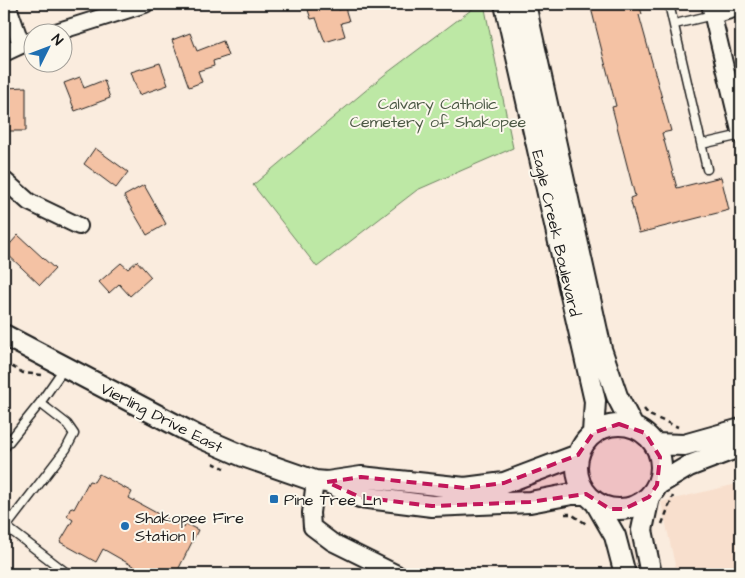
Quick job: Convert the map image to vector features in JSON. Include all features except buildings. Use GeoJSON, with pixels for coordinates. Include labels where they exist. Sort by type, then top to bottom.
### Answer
{"type":"FeatureCollection","features":[{"type":"Feature","properties":{"kind":"street"},"geometry":{"type":"LineString","coordinates":[[7,4],[22,32]]}},
{"type":"Feature","properties":{"kind":"street"},"geometry":{"type":"LineString","coordinates":[[72,27],[145,4]]}},
{"type":"Feature","properties":{"kind":"street","name":"Eagle Creek Boulevard"},"geometry":{"type":"LineString","coordinates":[[505,4],[595,400],[593,433]]}},
{"type":"Feature","properties":{"kind":"street","name":"Eagle Creek Boulevard"},"geometry":{"type":"LineString","coordinates":[[525,4],[601,349],[617,396],[633,427]]}},
{"type":"Feature","properties":{"kind":"street"},"geometry":{"type":"LineString","coordinates":[[741,7],[712,9],[741,135]]}},
{"type":"Feature","properties":{"kind":"street"},"geometry":{"type":"LineString","coordinates":[[4,53],[22,44]]}},
{"type":"Feature","properties":{"kind":"street"},"geometry":{"type":"LineString","coordinates":[[4,180],[29,202],[79,226]]}},
{"type":"Feature","properties":{"kind":"street","name":"Vierling Drive East"},"geometry":{"type":"LineString","coordinates":[[4,335],[197,436],[244,456],[321,481],[360,497],[432,506],[530,502],[572,494],[591,499]]}},
{"type":"Feature","properties":{"kind":"street"},"geometry":{"type":"LineString","coordinates":[[626,574],[615,536],[579,482],[576,469],[578,455],[584,443],[593,433],[612,425],[633,427],[645,433],[654,444],[660,457],[660,492],[642,530],[651,574]]}},
{"type":"Feature","properties":{"kind":"street"},"geometry":{"type":"LineString","coordinates":[[654,444],[740,445]]}},
{"type":"Feature","properties":{"kind":"street"},"geometry":{"type":"LineString","coordinates":[[591,499],[610,509],[624,509],[638,505],[660,492],[689,466],[740,445]]}},
{"type":"Feature","properties":{"kind":"street","name":"Vierling Drive East"},"geometry":{"type":"LineString","coordinates":[[321,481],[361,477],[465,488],[504,483],[578,455]]}},
{"type":"Feature","properties":{"kind":"street"},"geometry":{"type":"LineString","coordinates":[[321,481],[311,513],[312,527],[332,542],[397,574]]}},
{"type":"Feature","properties":{"kind":"lane"},"geometry":{"type":"LineString","coordinates":[[669,4],[707,169]]}},
{"type":"Feature","properties":{"kind":"lane"},"geometry":{"type":"LineString","coordinates":[[675,24],[712,9]]}},
{"type":"Feature","properties":{"kind":"lane"},"geometry":{"type":"LineString","coordinates":[[702,144],[741,135]]}},
{"type":"Feature","properties":{"kind":"lane"},"geometry":{"type":"LineString","coordinates":[[4,448],[40,403],[65,367]]}},
{"type":"Feature","properties":{"kind":"lane"},"geometry":{"type":"LineString","coordinates":[[40,403],[68,424],[74,434],[66,449],[5,526],[68,574]]}},
{"type":"Feature","properties":{"kind":"path"},"geometry":{"type":"LineString","coordinates":[[638,403],[649,415],[683,429],[684,445]]}},
{"type":"Feature","properties":{"kind":"path"},"geometry":{"type":"LineString","coordinates":[[659,530],[660,492]]}},
{"type":"Feature","properties":{"kind":"highlighted area"},"geometry":{"type":"Polygon","coordinates":[[[619,424],[645,433],[660,457],[657,485],[649,497],[624,509],[610,509],[586,494],[530,502],[432,506],[360,497],[327,482],[361,477],[465,488],[504,483],[578,455],[593,433],[619,424]]]}},
{"type":"Feature","properties":{"kind":"shaded area"},"geometry":{"type":"Polygon","coordinates":[[[741,483],[741,574],[677,574],[661,502],[741,483]]]}},
{"type":"Feature","properties":{"kind":"green space","name":"Calvary Catholic Cemetery of Shakopee"},"geometry":{"type":"Polygon","coordinates":[[[479,4],[484,4],[513,148],[417,190],[317,267],[253,185],[383,76],[479,4]]]}},
{"type":"Feature","properties":{"kind":"place","name":"Pine Tree Ln"},"geometry":{"type":"Point","coordinates":[274,499]}},
{"type":"Feature","properties":{"kind":"place","name":"Shakopee Fire Station 1"},"geometry":{"type":"Point","coordinates":[125,526]}}]}
